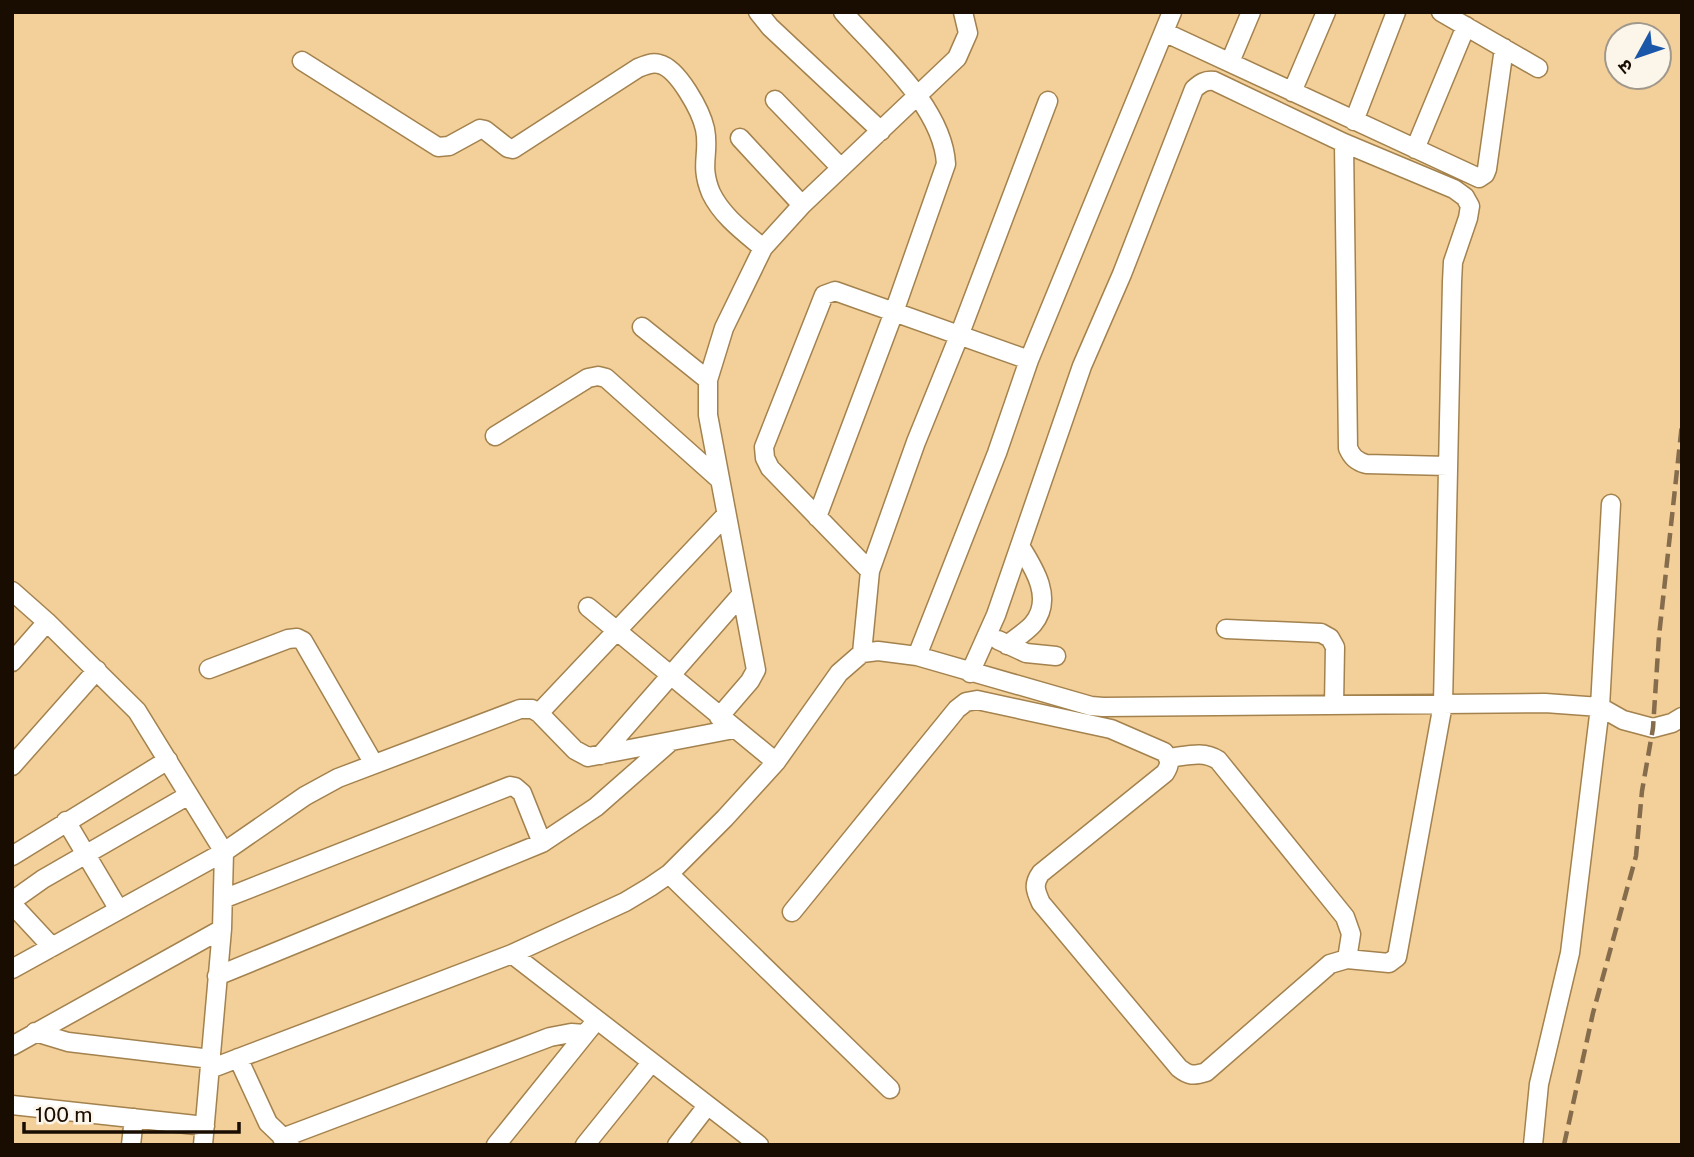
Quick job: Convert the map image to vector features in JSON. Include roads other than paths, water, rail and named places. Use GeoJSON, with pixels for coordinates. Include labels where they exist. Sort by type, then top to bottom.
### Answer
{"type":"FeatureCollection","features":[{"type":"Feature","properties":{"kind":"street"},"geometry":{"type":"LineString","coordinates":[[758,12],[777,34],[881,131]]}},
{"type":"Feature","properties":{"kind":"street"},"geometry":{"type":"LineString","coordinates":[[817,517],[944,172],[945,153],[937,130],[918,96],[843,12]]}},
{"type":"Feature","properties":{"kind":"street"},"geometry":{"type":"LineString","coordinates":[[719,717],[756,670],[708,415],[708,380],[724,328],[763,248],[802,205],[957,58],[968,33],[963,12]]}},
{"type":"Feature","properties":{"kind":"street"},"geometry":{"type":"LineString","coordinates":[[917,656],[997,453],[1029,360],[1172,12]]}},
{"type":"Feature","properties":{"kind":"street"},"geometry":{"type":"LineString","coordinates":[[1230,62],[1251,12]]}},
{"type":"Feature","properties":{"kind":"street"},"geometry":{"type":"LineString","coordinates":[[1292,92],[1326,12]]}},
{"type":"Feature","properties":{"kind":"street"},"geometry":{"type":"LineString","coordinates":[[1354,121],[1396,12]]}},
{"type":"Feature","properties":{"kind":"street"},"geometry":{"type":"LineString","coordinates":[[1441,12],[1538,68]]}},
{"type":"Feature","properties":{"kind":"street"},"geometry":{"type":"LineString","coordinates":[[1415,149],[1466,26]]}},
{"type":"Feature","properties":{"kind":"street"},"geometry":{"type":"LineString","coordinates":[[1164,32],[1475,177],[1485,174],[1504,48]]}},
{"type":"Feature","properties":{"kind":"street"},"geometry":{"type":"LineString","coordinates":[[302,61],[438,147],[449,146],[480,129],[513,149],[638,68],[655,63],[663,64],[681,81],[705,127],[704,171],[712,194],[727,215],[763,248]]}},
{"type":"Feature","properties":{"kind":"street"},"geometry":{"type":"LineString","coordinates":[[792,912],[957,709],[966,702],[977,700],[1111,729],[1164,752],[1169,758],[1170,766],[1165,774],[1041,873],[1035,881],[1035,891],[1041,903],[1187,1075],[1196,1076],[1206,1072],[1331,964],[1347,959],[1389,963],[1396,957],[1443,704],[1453,262],[1468,218],[1470,206],[1465,197],[1454,189],[1344,143],[1214,81],[1203,82],[1194,89],[1083,366],[988,635],[970,673]]}},
{"type":"Feature","properties":{"kind":"street"},"geometry":{"type":"LineString","coordinates":[[775,100],[841,168]]}},
{"type":"Feature","properties":{"kind":"street"},"geometry":{"type":"LineString","coordinates":[[862,653],[870,570],[916,442],[1048,101]]}},
{"type":"Feature","properties":{"kind":"street"},"geometry":{"type":"LineString","coordinates":[[740,138],[802,205]]}},
{"type":"Feature","properties":{"kind":"street"},"geometry":{"type":"LineString","coordinates":[[1344,143],[1348,448],[1358,462],[1366,464],[1448,466]]}},
{"type":"Feature","properties":{"kind":"street"},"geometry":{"type":"LineString","coordinates":[[870,570],[770,468],[765,458],[764,447],[824,295],[835,290],[1029,360]]}},
{"type":"Feature","properties":{"kind":"street"},"geometry":{"type":"LineString","coordinates":[[642,327],[708,380]]}},
{"type":"Feature","properties":{"kind":"street"},"geometry":{"type":"LineString","coordinates":[[495,436],[588,378],[597,376],[606,379],[719,478]]}},
{"type":"Feature","properties":{"kind":"street"},"geometry":{"type":"LineString","coordinates":[[1534,1145],[1539,1084],[1570,953],[1600,707],[1611,504]]}},
{"type":"Feature","properties":{"kind":"street"},"geometry":{"type":"LineString","coordinates":[[539,713],[726,515]]}},
{"type":"Feature","properties":{"kind":"street"},"geometry":{"type":"LineString","coordinates":[[1007,645],[1030,627],[1041,607],[1039,579],[1020,547]]}},
{"type":"Feature","properties":{"kind":"street"},"geometry":{"type":"LineString","coordinates":[[12,591],[47,621],[137,711],[224,852],[222,929],[203,1145]]}},
{"type":"Feature","properties":{"kind":"street"},"geometry":{"type":"LineString","coordinates":[[601,755],[741,595]]}},
{"type":"Feature","properties":{"kind":"street"},"geometry":{"type":"LineString","coordinates":[[588,607],[767,754]]}},
{"type":"Feature","properties":{"kind":"street"},"geometry":{"type":"LineString","coordinates":[[12,662],[47,621]]}},
{"type":"Feature","properties":{"kind":"street"},"geometry":{"type":"LineString","coordinates":[[1226,629],[1321,633],[1330,638],[1335,647],[1334,705]]}},
{"type":"Feature","properties":{"kind":"street"},"geometry":{"type":"LineString","coordinates":[[988,635],[1026,653],[1056,656]]}},
{"type":"Feature","properties":{"kind":"street"},"geometry":{"type":"LineString","coordinates":[[209,669],[288,639],[297,638],[303,641],[374,764]]}},
{"type":"Feature","properties":{"kind":"street"},"geometry":{"type":"LineString","coordinates":[[35,1032],[68,1042],[210,1064],[238,1058],[512,954],[625,902],[669,874],[725,818],[767,754],[839,673],[862,653],[878,651],[917,656],[970,673],[1103,707],[1545,703],[1600,707],[1623,720],[1653,728],[1682,717]]}},
{"type":"Feature","properties":{"kind":"street"},"geometry":{"type":"LineString","coordinates":[[12,766],[97,670]]}},
{"type":"Feature","properties":{"kind":"street"},"geometry":{"type":"LineString","coordinates":[[12,969],[224,852],[321,786],[520,709],[532,709],[539,713],[579,754],[588,757],[734,729]]}},
{"type":"Feature","properties":{"kind":"street"},"geometry":{"type":"LineString","coordinates":[[218,976],[542,844],[596,807],[670,743]]}},
{"type":"Feature","properties":{"kind":"street"},"geometry":{"type":"LineString","coordinates":[[1169,758],[1209,754],[1218,760],[1345,917],[1351,934],[1347,959]]}},
{"type":"Feature","properties":{"kind":"street"},"geometry":{"type":"LineString","coordinates":[[12,856],[169,760]]}},
{"type":"Feature","properties":{"kind":"street"},"geometry":{"type":"LineString","coordinates":[[223,899],[510,786],[516,787],[522,793],[542,844]]}},
{"type":"Feature","properties":{"kind":"street"},"geometry":{"type":"LineString","coordinates":[[52,947],[12,902],[43,879],[189,795]]}},
{"type":"Feature","properties":{"kind":"street"},"geometry":{"type":"LineString","coordinates":[[66,821],[119,910]]}},
{"type":"Feature","properties":{"kind":"street"},"geometry":{"type":"LineString","coordinates":[[669,874],[890,1088]]}},
{"type":"Feature","properties":{"kind":"street"},"geometry":{"type":"LineString","coordinates":[[12,1046],[222,929]]}},
{"type":"Feature","properties":{"kind":"street"},"geometry":{"type":"LineString","coordinates":[[512,954],[590,1028],[651,1063],[759,1145]]}},
{"type":"Feature","properties":{"kind":"street"},"geometry":{"type":"LineString","coordinates":[[238,1058],[262,1113],[268,1123],[287,1141],[550,1037],[590,1028]]}},
{"type":"Feature","properties":{"kind":"street"},"geometry":{"type":"LineString","coordinates":[[496,1145],[590,1028]]}},
{"type":"Feature","properties":{"kind":"street"},"geometry":{"type":"LineString","coordinates":[[585,1145],[651,1063]]}},
{"type":"Feature","properties":{"kind":"street"},"geometry":{"type":"LineString","coordinates":[[12,1105],[205,1126]]}},
{"type":"Feature","properties":{"kind":"street"},"geometry":{"type":"LineString","coordinates":[[677,1145],[707,1106]]}},
{"type":"Feature","properties":{"kind":"street"},"geometry":{"type":"LineString","coordinates":[[131,1145],[134,1118]]}},
{"type":"Feature","properties":{"kind":"railway"},"geometry":{"type":"LineString","coordinates":[[1564,1145],[1593,1013],[1636,856],[1642,791],[1653,728],[1659,636],[1682,424]]}}]}
